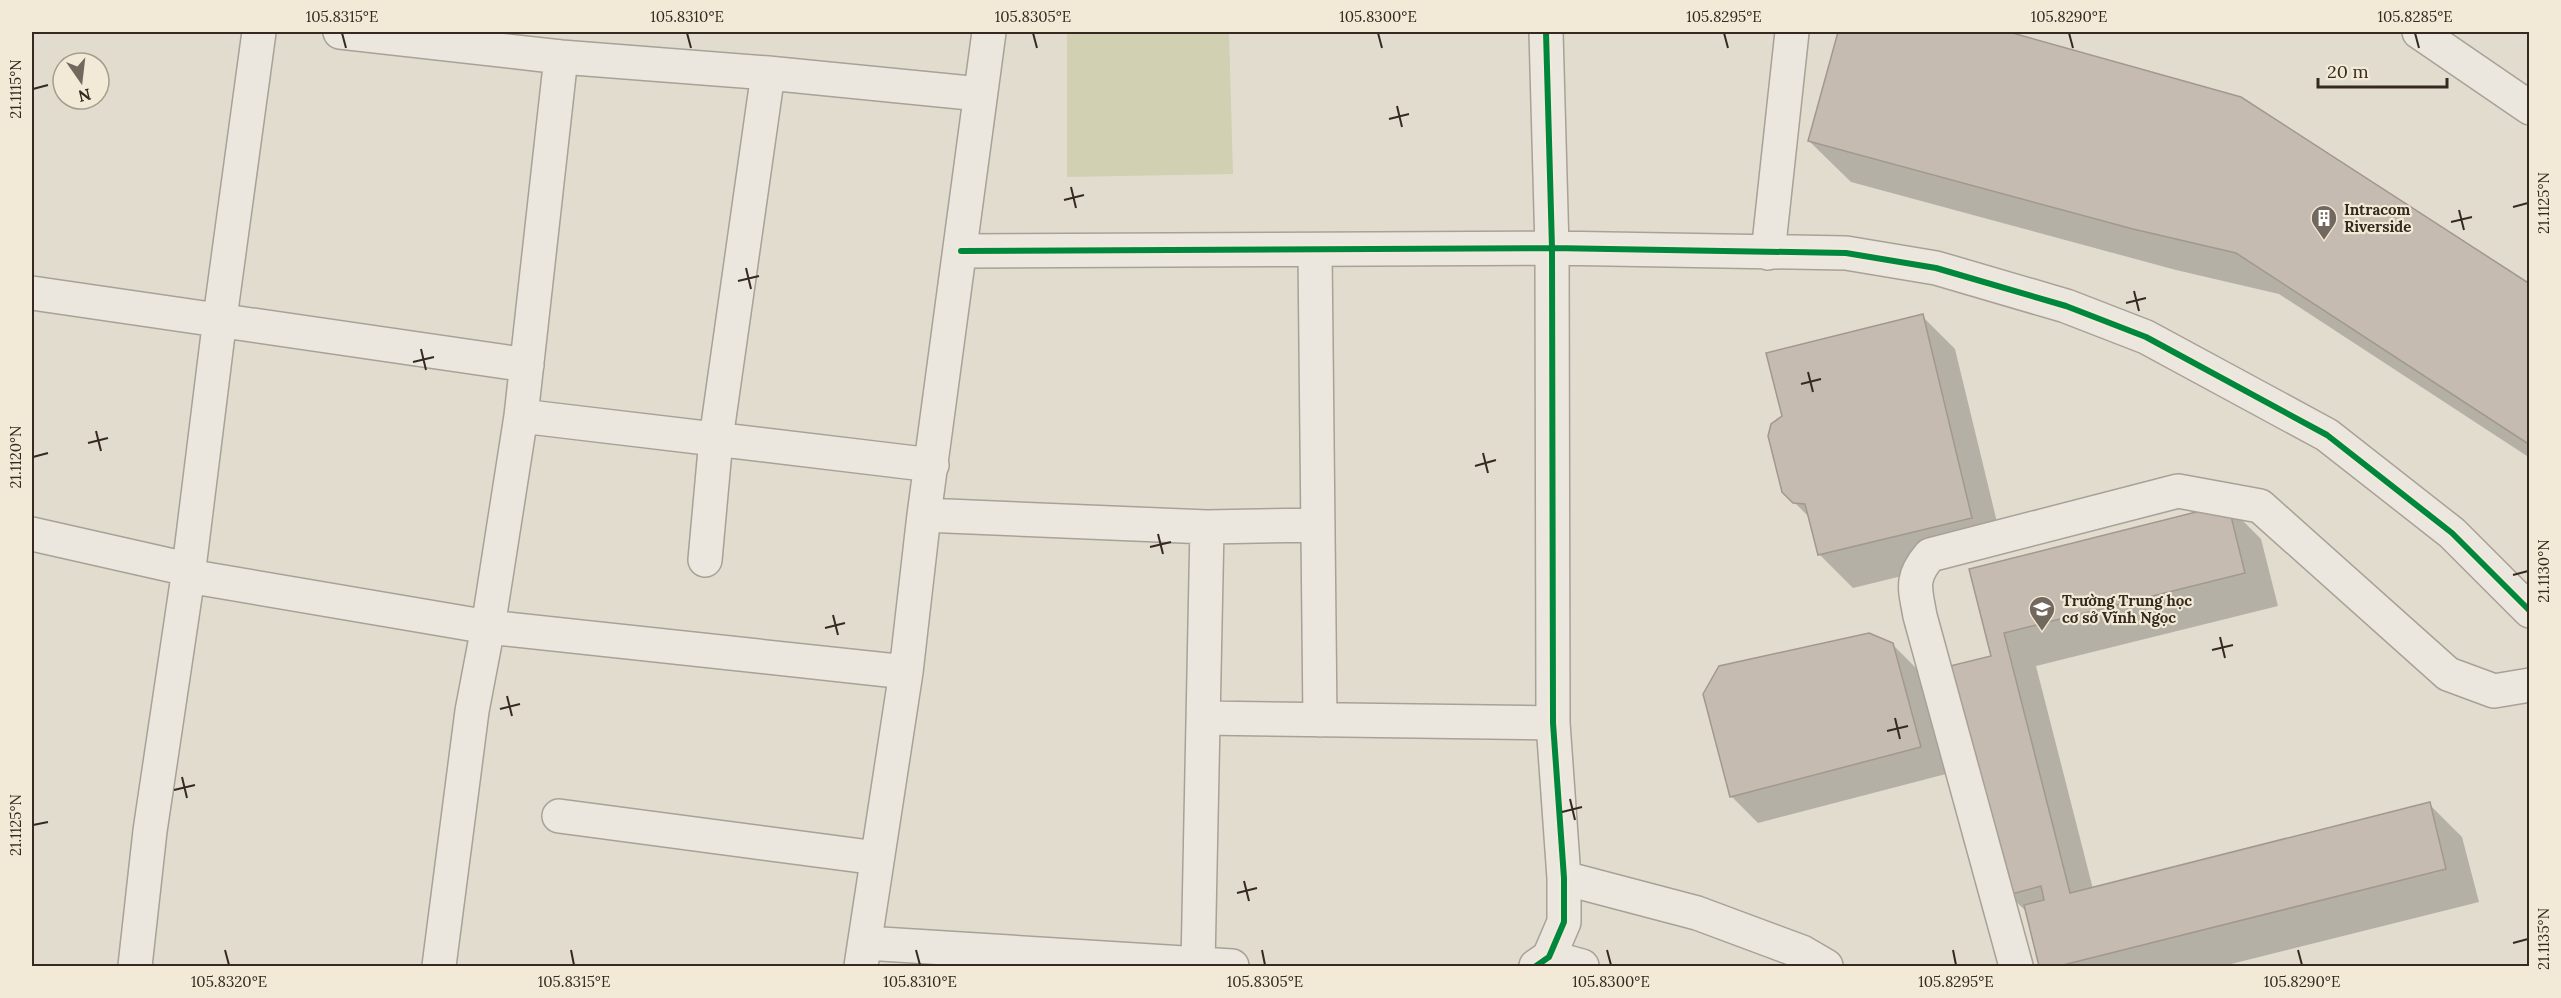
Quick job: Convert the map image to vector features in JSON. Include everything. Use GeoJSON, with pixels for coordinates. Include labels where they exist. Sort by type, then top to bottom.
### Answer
{"type":"FeatureCollection","features":[{"type":"Feature","properties":{"kind":"street"},"geometry":{"type":"LineString","coordinates":[[135,966],[150,831],[188,572],[259,32]]}},
{"type":"Feature","properties":{"kind":"street"},"geometry":{"type":"LineString","coordinates":[[340,32],[561,57],[768,73],[980,94]]}},
{"type":"Feature","properties":{"kind":"street"},"geometry":{"type":"LineString","coordinates":[[989,32],[924,514],[906,672],[863,955],[1232,966]]}},
{"type":"Feature","properties":{"kind":"street"},"geometry":{"type":"LineString","coordinates":[[1546,32],[1551,248],[1553,723],[1564,878],[1564,922],[1543,962],[1582,966]]}},
{"type":"Feature","properties":{"kind":"street"},"geometry":{"type":"LineString","coordinates":[[1768,253],[1792,32]]}},
{"type":"Feature","properties":{"kind":"street"},"geometry":{"type":"LineString","coordinates":[[2419,32],[2529,108]]}},
{"type":"Feature","properties":{"kind":"street"},"geometry":{"type":"LineString","coordinates":[[440,966],[472,711],[488,627],[521,416],[561,57]]}},
{"type":"Feature","properties":{"kind":"street"},"geometry":{"type":"LineString","coordinates":[[705,560],[716,439],[768,73]]}},
{"type":"Feature","properties":{"kind":"street"},"geometry":{"type":"LineString","coordinates":[[961,251],[1551,248],[1846,253],[1936,268],[2066,306],[2146,337],[2327,435],[2452,533],[2529,611]]}},
{"type":"Feature","properties":{"kind":"street"},"geometry":{"type":"LineString","coordinates":[[1315,251],[1320,720]]}},
{"type":"Feature","properties":{"kind":"street"},"geometry":{"type":"LineString","coordinates":[[32,293],[220,318],[527,365]]}},
{"type":"Feature","properties":{"kind":"street"},"geometry":{"type":"LineString","coordinates":[[521,416],[932,465]]}},
{"type":"Feature","properties":{"kind":"street"},"geometry":{"type":"LineString","coordinates":[[2016,966],[1920,616],[1914,582],[1920,567],[1930,555],[2178,491],[2260,506],[2448,674],[2494,691],[2529,685]]}},
{"type":"Feature","properties":{"kind":"street"},"geometry":{"type":"LineString","coordinates":[[924,514],[1207,527],[1318,525]]}},
{"type":"Feature","properties":{"kind":"street"},"geometry":{"type":"LineString","coordinates":[[1198,965],[1207,527]]}},
{"type":"Feature","properties":{"kind":"street"},"geometry":{"type":"LineString","coordinates":[[32,534],[188,572],[488,627],[906,672]]}},
{"type":"Feature","properties":{"kind":"street"},"geometry":{"type":"LineString","coordinates":[[1204,718],[1553,723]]}},
{"type":"Feature","properties":{"kind":"street"},"geometry":{"type":"LineString","coordinates":[[559,816],[877,858]]}},
{"type":"Feature","properties":{"kind":"street"},"geometry":{"type":"LineString","coordinates":[[1564,878],[1696,913],[1802,952],[1826,966]]}},
{"type":"Feature","properties":{"kind":"green space"},"geometry":{"type":"Polygon","coordinates":[[[1067,32],[1229,32],[1233,174],[1067,177],[1067,32]]]}},
{"type":"Feature","properties":{"kind":"building","name":"Intracom Riverside"},"geometry":{"type":"Polygon","coordinates":[[[1838,32],[2009,32],[2241,97],[2530,284],[2530,445],[2236,253],[2133,229],[1808,141],[1838,32]]]}},
{"type":"Feature","properties":{"kind":"building"},"geometry":{"type":"Polygon","coordinates":[[[1923,314],[1972,518],[1818,555],[1805,504],[1793,503],[1782,492],[1768,436],[1771,424],[1782,416],[1766,353],[1923,314]]]}},
{"type":"Feature","properties":{"kind":"building"},"geometry":{"type":"Polygon","coordinates":[[[2228,504],[2245,573],[2004,633],[2070,893],[2430,802],[2446,869],[2059,966],[2039,966],[2024,905],[2044,900],[2041,886],[2008,895],[1950,666],[1991,656],[1969,569],[2228,504]]]}},
{"type":"Feature","properties":{"kind":"building"},"geometry":{"type":"Polygon","coordinates":[[[1869,633],[1893,643],[1921,747],[1730,797],[1703,694],[1719,666],[1869,633]]]}},
{"type":"Feature","properties":{"kind":"cycle path"},"geometry":{"type":"LineString","coordinates":[[1536,966],[1549,957],[1564,922],[1564,878],[1553,723],[1552,248],[1546,32]]}},
{"type":"Feature","properties":{"kind":"cycle path"},"geometry":{"type":"LineString","coordinates":[[961,251],[1552,248],[1846,253],[1936,268],[2066,306],[2146,337],[2327,435],[2452,533],[2530,611]]}},
{"type":"Feature","properties":{"kind":"place","name":"Intracom Riverside"},"geometry":{"type":"Point","coordinates":[2324,241]}},
{"type":"Feature","properties":{"kind":"place","name":"Trường Trung học cơ sở Vĩnh Ngọc"},"geometry":{"type":"Point","coordinates":[2042,632]}}]}
